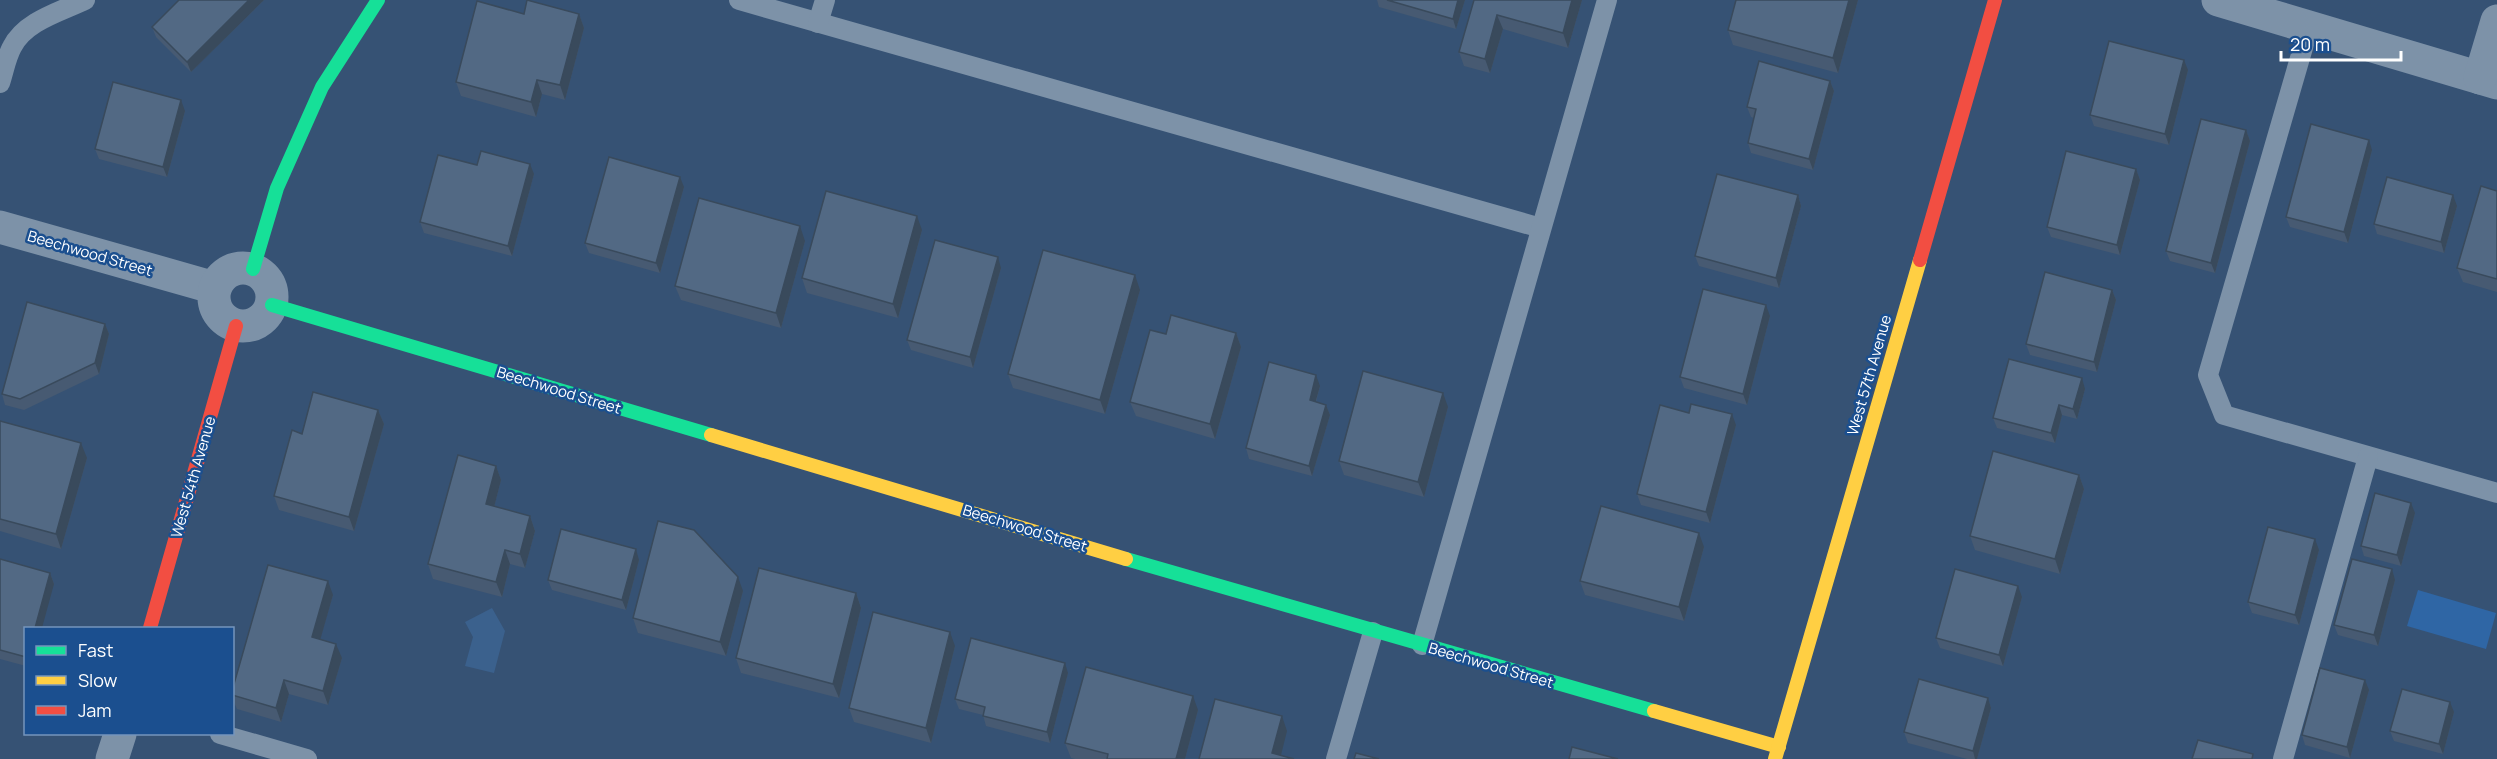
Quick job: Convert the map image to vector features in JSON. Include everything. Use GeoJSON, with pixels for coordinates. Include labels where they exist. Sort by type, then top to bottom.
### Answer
{"type":"FeatureCollection","features":[{"type":"Feature","properties":{"kind":"street"},"geometry":{"type":"LineString","coordinates":[[253,269],[277,188],[322,87],[378,0]]}},
{"type":"Feature","properties":{"kind":"street","name":"West 57th Avenue"},"geometry":{"type":"LineString","coordinates":[[1777,753],[1995,0]]}},
{"type":"Feature","properties":{"kind":"street"},"geometry":{"type":"LineString","coordinates":[[2218,0],[2261,6],[2309,27],[2489,80],[2497,21]]}},
{"type":"Feature","properties":{"kind":"street","name":"Beechwood Street"},"geometry":{"type":"LineString","coordinates":[[0,227],[215,288]]}},
{"type":"Feature","properties":{"kind":"street"},"geometry":{"type":"LineString","coordinates":[[241,267],[253,269],[263,274],[269,283],[273,294],[272,305],[267,315],[258,322],[247,326],[237,326],[225,321],[218,312],[214,300],[215,288],[220,278],[230,271],[241,267]]}},
{"type":"Feature","properties":{"kind":"street","name":"Beechwood Street"},"geometry":{"type":"LineString","coordinates":[[272,305],[1422,645],[1777,753]]}},
{"type":"Feature","properties":{"kind":"street","name":"West 54th Avenue"},"geometry":{"type":"LineString","coordinates":[[150,627],[237,326]]}},
{"type":"Feature","properties":{"kind":"street"},"geometry":{"type":"LineString","coordinates":[[112,759],[120,735]]}},
{"type":"Feature","properties":{"kind":"lane"},"geometry":{"type":"LineString","coordinates":[[0,83],[11,49],[18,37],[33,25],[85,0]]}},
{"type":"Feature","properties":{"kind":"lane"},"geometry":{"type":"LineString","coordinates":[[739,0],[1541,228]]}},
{"type":"Feature","properties":{"kind":"lane"},"geometry":{"type":"LineString","coordinates":[[818,23],[825,0]]}},
{"type":"Feature","properties":{"kind":"lane"},"geometry":{"type":"LineString","coordinates":[[1422,645],[1607,0]]}},
{"type":"Feature","properties":{"kind":"lane"},"geometry":{"type":"LineString","coordinates":[[2309,27],[2208,375],[2224,415],[2497,493]]}},
{"type":"Feature","properties":{"kind":"lane"},"geometry":{"type":"LineString","coordinates":[[2283,759],[2368,457]]}},
{"type":"Feature","properties":{"kind":"lane"},"geometry":{"type":"LineString","coordinates":[[1336,759],[1373,632]]}},
{"type":"Feature","properties":{"kind":"lane"},"geometry":{"type":"LineString","coordinates":[[223,735],[307,759]]}},
{"type":"Feature","properties":{"kind":"shaded area"},"geometry":{"type":"Polygon","coordinates":[[[2418,590],[2496,613],[2486,649],[2407,626],[2418,590]]]}},
{"type":"Feature","properties":{"kind":"shaded area"},"geometry":{"type":"Polygon","coordinates":[[[492,608],[505,631],[494,673],[465,666],[473,637],[465,622],[492,608]]]}},
{"type":"Feature","properties":{"kind":"building"},"geometry":{"type":"Polygon","coordinates":[[[179,0],[249,0],[187,62],[152,27],[179,0]]]}},
{"type":"Feature","properties":{"kind":"building"},"geometry":{"type":"Polygon","coordinates":[[[527,0],[579,14],[560,85],[537,80],[531,102],[456,82],[477,1],[524,14],[527,0]]]}},
{"type":"Feature","properties":{"kind":"building"},"geometry":{"type":"Polygon","coordinates":[[[1387,0],[1458,0],[1453,19],[1387,0]]]}},
{"type":"Feature","properties":{"kind":"building"},"geometry":{"type":"Polygon","coordinates":[[[1474,0],[1572,0],[1563,33],[1497,15],[1485,59],[1459,52],[1474,0]]]}},
{"type":"Feature","properties":{"kind":"building"},"geometry":{"type":"Polygon","coordinates":[[[1736,0],[1849,0],[1833,58],[1728,30],[1736,0]]]}},
{"type":"Feature","properties":{"kind":"building"},"geometry":{"type":"Polygon","coordinates":[[[2109,41],[2184,60],[2165,134],[2090,115],[2109,41]]]}},
{"type":"Feature","properties":{"kind":"building"},"geometry":{"type":"Polygon","coordinates":[[[1759,61],[1830,81],[1809,159],[1748,143],[1756,109],[1747,107],[1759,61]]]}},
{"type":"Feature","properties":{"kind":"building"},"geometry":{"type":"Polygon","coordinates":[[[113,82],[181,100],[163,167],[95,149],[113,82]]]}},
{"type":"Feature","properties":{"kind":"building"},"geometry":{"type":"Polygon","coordinates":[[[2201,119],[2246,130],[2211,263],[2166,251],[2201,119]]]}},
{"type":"Feature","properties":{"kind":"building"},"geometry":{"type":"Polygon","coordinates":[[[2311,124],[2369,140],[2344,232],[2286,217],[2311,124]]]}},
{"type":"Feature","properties":{"kind":"building"},"geometry":{"type":"Polygon","coordinates":[[[481,151],[530,164],[508,246],[420,222],[438,155],[477,165],[481,151]]]}},
{"type":"Feature","properties":{"kind":"building"},"geometry":{"type":"Polygon","coordinates":[[[2066,151],[2136,169],[2117,245],[2047,227],[2066,151]]]}},
{"type":"Feature","properties":{"kind":"building"},"geometry":{"type":"Polygon","coordinates":[[[609,157],[680,177],[656,263],[585,243],[609,157]]]}},
{"type":"Feature","properties":{"kind":"building"},"geometry":{"type":"Polygon","coordinates":[[[1717,174],[1798,195],[1776,278],[1695,256],[1717,174]]]}},
{"type":"Feature","properties":{"kind":"building"},"geometry":{"type":"Polygon","coordinates":[[[2387,177],[2453,195],[2441,242],[2374,224],[2387,177]]]}},
{"type":"Feature","properties":{"kind":"building"},"geometry":{"type":"Polygon","coordinates":[[[2481,186],[2497,191],[2497,279],[2457,268],[2481,186]]]}},
{"type":"Feature","properties":{"kind":"building"},"geometry":{"type":"Polygon","coordinates":[[[826,191],[917,216],[893,304],[802,278],[826,191]]]}},
{"type":"Feature","properties":{"kind":"building"},"geometry":{"type":"Polygon","coordinates":[[[699,198],[800,226],[776,313],[675,286],[699,198]]]}},
{"type":"Feature","properties":{"kind":"building"},"geometry":{"type":"Polygon","coordinates":[[[935,240],[998,257],[970,357],[907,340],[935,240]]]}},
{"type":"Feature","properties":{"kind":"building"},"geometry":{"type":"Polygon","coordinates":[[[1043,250],[1135,275],[1100,400],[1008,374],[1043,250]]]}},
{"type":"Feature","properties":{"kind":"building"},"geometry":{"type":"Polygon","coordinates":[[[2045,272],[2112,290],[2094,362],[2026,344],[2045,272]]]}},
{"type":"Feature","properties":{"kind":"building"},"geometry":{"type":"Polygon","coordinates":[[[1703,289],[1766,305],[1743,394],[1680,377],[1703,289]]]}},
{"type":"Feature","properties":{"kind":"building"},"geometry":{"type":"Polygon","coordinates":[[[27,302],[105,324],[95,363],[20,399],[2,394],[27,302]]]}},
{"type":"Feature","properties":{"kind":"building"},"geometry":{"type":"Polygon","coordinates":[[[1171,315],[1236,333],[1210,424],[1130,402],[1150,330],[1166,334],[1171,315]]]}},
{"type":"Feature","properties":{"kind":"building"},"geometry":{"type":"Polygon","coordinates":[[[2009,359],[2082,378],[2073,409],[2059,405],[2051,433],[1993,418],[2009,359]]]}},
{"type":"Feature","properties":{"kind":"building"},"geometry":{"type":"Polygon","coordinates":[[[1269,362],[1316,375],[1310,400],[1326,405],[1309,466],[1246,448],[1269,362]]]}},
{"type":"Feature","properties":{"kind":"building"},"geometry":{"type":"Polygon","coordinates":[[[1363,371],[1443,393],[1418,482],[1339,461],[1363,371]]]}},
{"type":"Feature","properties":{"kind":"building"},"geometry":{"type":"Polygon","coordinates":[[[313,392],[378,410],[349,517],[274,496],[292,430],[302,434],[313,392]]]}},
{"type":"Feature","properties":{"kind":"building"},"geometry":{"type":"Polygon","coordinates":[[[1691,404],[1732,414],[1706,512],[1637,494],[1660,405],[1689,413],[1691,404]]]}},
{"type":"Feature","properties":{"kind":"building"},"geometry":{"type":"Polygon","coordinates":[[[0,421],[81,443],[56,534],[0,519],[0,421]]]}},
{"type":"Feature","properties":{"kind":"building"},"geometry":{"type":"Polygon","coordinates":[[[1993,451],[2079,475],[2055,559],[1970,536],[1993,451]]]}},
{"type":"Feature","properties":{"kind":"building"},"geometry":{"type":"Polygon","coordinates":[[[458,455],[496,466],[486,504],[530,516],[520,554],[505,550],[496,582],[428,564],[458,455]]]}},
{"type":"Feature","properties":{"kind":"building"},"geometry":{"type":"Polygon","coordinates":[[[2375,493],[2411,503],[2397,555],[2361,546],[2375,493]]]}},
{"type":"Feature","properties":{"kind":"building"},"geometry":{"type":"Polygon","coordinates":[[[1601,506],[1699,533],[1679,607],[1580,581],[1601,506]]]}},
{"type":"Feature","properties":{"kind":"building"},"geometry":{"type":"Polygon","coordinates":[[[658,521],[694,530],[738,577],[720,642],[633,618],[658,521]]]}},
{"type":"Feature","properties":{"kind":"building"},"geometry":{"type":"Polygon","coordinates":[[[2268,527],[2315,539],[2295,615],[2248,602],[2268,527]]]}},
{"type":"Feature","properties":{"kind":"building"},"geometry":{"type":"Polygon","coordinates":[[[561,529],[636,549],[622,600],[548,580],[561,529]]]}},
{"type":"Feature","properties":{"kind":"building"},"geometry":{"type":"Polygon","coordinates":[[[0,559],[50,573],[35,627],[24,627],[24,656],[0,650],[0,559]]]}},
{"type":"Feature","properties":{"kind":"building"},"geometry":{"type":"Polygon","coordinates":[[[2352,559],[2392,569],[2374,635],[2334,625],[2352,559]]]}},
{"type":"Feature","properties":{"kind":"building"},"geometry":{"type":"Polygon","coordinates":[[[268,565],[328,581],[312,637],[336,644],[323,691],[284,680],[276,708],[234,696],[234,684],[268,565]]]}},
{"type":"Feature","properties":{"kind":"building"},"geometry":{"type":"Polygon","coordinates":[[[759,568],[856,593],[833,684],[736,658],[759,568]]]}},
{"type":"Feature","properties":{"kind":"building"},"geometry":{"type":"Polygon","coordinates":[[[1955,569],[2018,586],[1999,655],[1936,638],[1955,569]]]}},
{"type":"Feature","properties":{"kind":"building"},"geometry":{"type":"Polygon","coordinates":[[[873,612],[950,632],[926,728],[849,708],[873,612]]]}},
{"type":"Feature","properties":{"kind":"building"},"geometry":{"type":"Polygon","coordinates":[[[971,638],[1065,663],[1047,732],[983,716],[985,707],[955,699],[971,638]]]}},
{"type":"Feature","properties":{"kind":"building"},"geometry":{"type":"Polygon","coordinates":[[[1086,667],[1193,696],[1176,759],[1107,759],[1108,754],[1065,743],[1086,667]]]}},
{"type":"Feature","properties":{"kind":"building"},"geometry":{"type":"Polygon","coordinates":[[[2320,668],[2365,680],[2347,747],[2302,735],[2320,668]]]}},
{"type":"Feature","properties":{"kind":"building"},"geometry":{"type":"Polygon","coordinates":[[[1919,679],[1988,698],[1973,751],[1904,732],[1919,679]]]}},
{"type":"Feature","properties":{"kind":"building"},"geometry":{"type":"Polygon","coordinates":[[[2402,689],[2450,702],[2439,744],[2390,731],[2402,689]]]}},
{"type":"Feature","properties":{"kind":"building"},"geometry":{"type":"Polygon","coordinates":[[[1215,699],[1282,716],[1272,753],[1294,759],[1199,759],[1215,699]]]}},
{"type":"Feature","properties":{"kind":"building"},"geometry":{"type":"Polygon","coordinates":[[[2198,740],[2253,754],[2252,759],[2192,759],[2198,740]]]}},
{"type":"Feature","properties":{"kind":"building"},"geometry":{"type":"Polygon","coordinates":[[[1572,747],[1618,759],[1569,759],[1572,747]]]}},
{"type":"Feature","properties":{"kind":"building"},"geometry":{"type":"Polygon","coordinates":[[[1356,753],[1379,759],[1354,759],[1356,753]]]}},
{"type":"Feature","properties":{"kind":"traffic: fast"},"geometry":{"type":"LineString","coordinates":[[253,269],[277,188],[322,87],[378,0]]}},
{"type":"Feature","properties":{"kind":"traffic: fast"},"geometry":{"type":"LineString","coordinates":[[272,305],[711,435]]}},
{"type":"Feature","properties":{"kind":"traffic: fast"},"geometry":{"type":"LineString","coordinates":[[1126,559],[1654,711]]}},
{"type":"Feature","properties":{"kind":"traffic: slow"},"geometry":{"type":"LineString","coordinates":[[1775,759],[1920,260]]}},
{"type":"Feature","properties":{"kind":"traffic: slow"},"geometry":{"type":"LineString","coordinates":[[711,435],[1126,559]]}},
{"type":"Feature","properties":{"kind":"traffic: slow"},"geometry":{"type":"LineString","coordinates":[[1654,711],[1779,747]]}},
{"type":"Feature","properties":{"kind":"traffic: jam"},"geometry":{"type":"LineString","coordinates":[[1920,260],[1995,0]]}},
{"type":"Feature","properties":{"kind":"traffic: jam"},"geometry":{"type":"LineString","coordinates":[[150,627],[236,326]]}}]}
